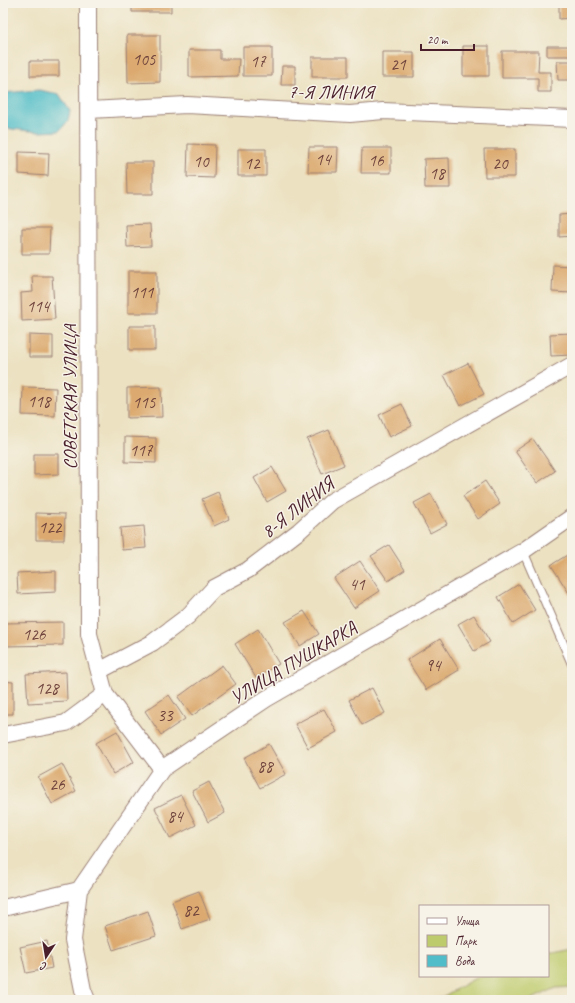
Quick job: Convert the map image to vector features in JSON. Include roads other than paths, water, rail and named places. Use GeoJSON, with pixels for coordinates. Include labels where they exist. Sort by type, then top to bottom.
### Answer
{"type":"FeatureCollection","features":[{"type":"Feature","properties":{"kind":"street","name":"СОВЕТСКАЯ УЛИЦА"},"geometry":{"type":"LineString","coordinates":[[88,3],[90,110],[89,634],[105,694],[162,769]]}},
{"type":"Feature","properties":{"kind":"street","name":"7-Я ЛИНИЯ"},"geometry":{"type":"LineString","coordinates":[[90,110],[187,106],[350,114],[383,111],[572,119]]}},
{"type":"Feature","properties":{"kind":"street","name":"8-Я ЛИНИЯ"},"geometry":{"type":"LineString","coordinates":[[99,671],[152,643],[188,616],[214,588],[248,570],[299,531],[332,501],[572,365]]}},
{"type":"Feature","properties":{"kind":"street","name":"УЛИЦА ПУШКАРКА"},"geometry":{"type":"LineString","coordinates":[[87,1000],[83,990],[73,940],[79,890],[162,769],[266,699],[523,551],[572,517]]}},
{"type":"Feature","properties":{"kind":"street"},"geometry":{"type":"LineString","coordinates":[[3,735],[66,723],[105,694]]}},
{"type":"Feature","properties":{"kind":"street"},"geometry":{"type":"LineString","coordinates":[[3,908],[79,890]]}},
{"type":"Feature","properties":{"kind":"lane"},"geometry":{"type":"LineString","coordinates":[[523,551],[572,664]]}},
{"type":"Feature","properties":{"kind":"water"},"geometry":{"type":"Polygon","coordinates":[[[39,90],[59,94],[70,111],[68,121],[59,131],[40,132],[3,128],[3,93],[39,90]]]}}]}
